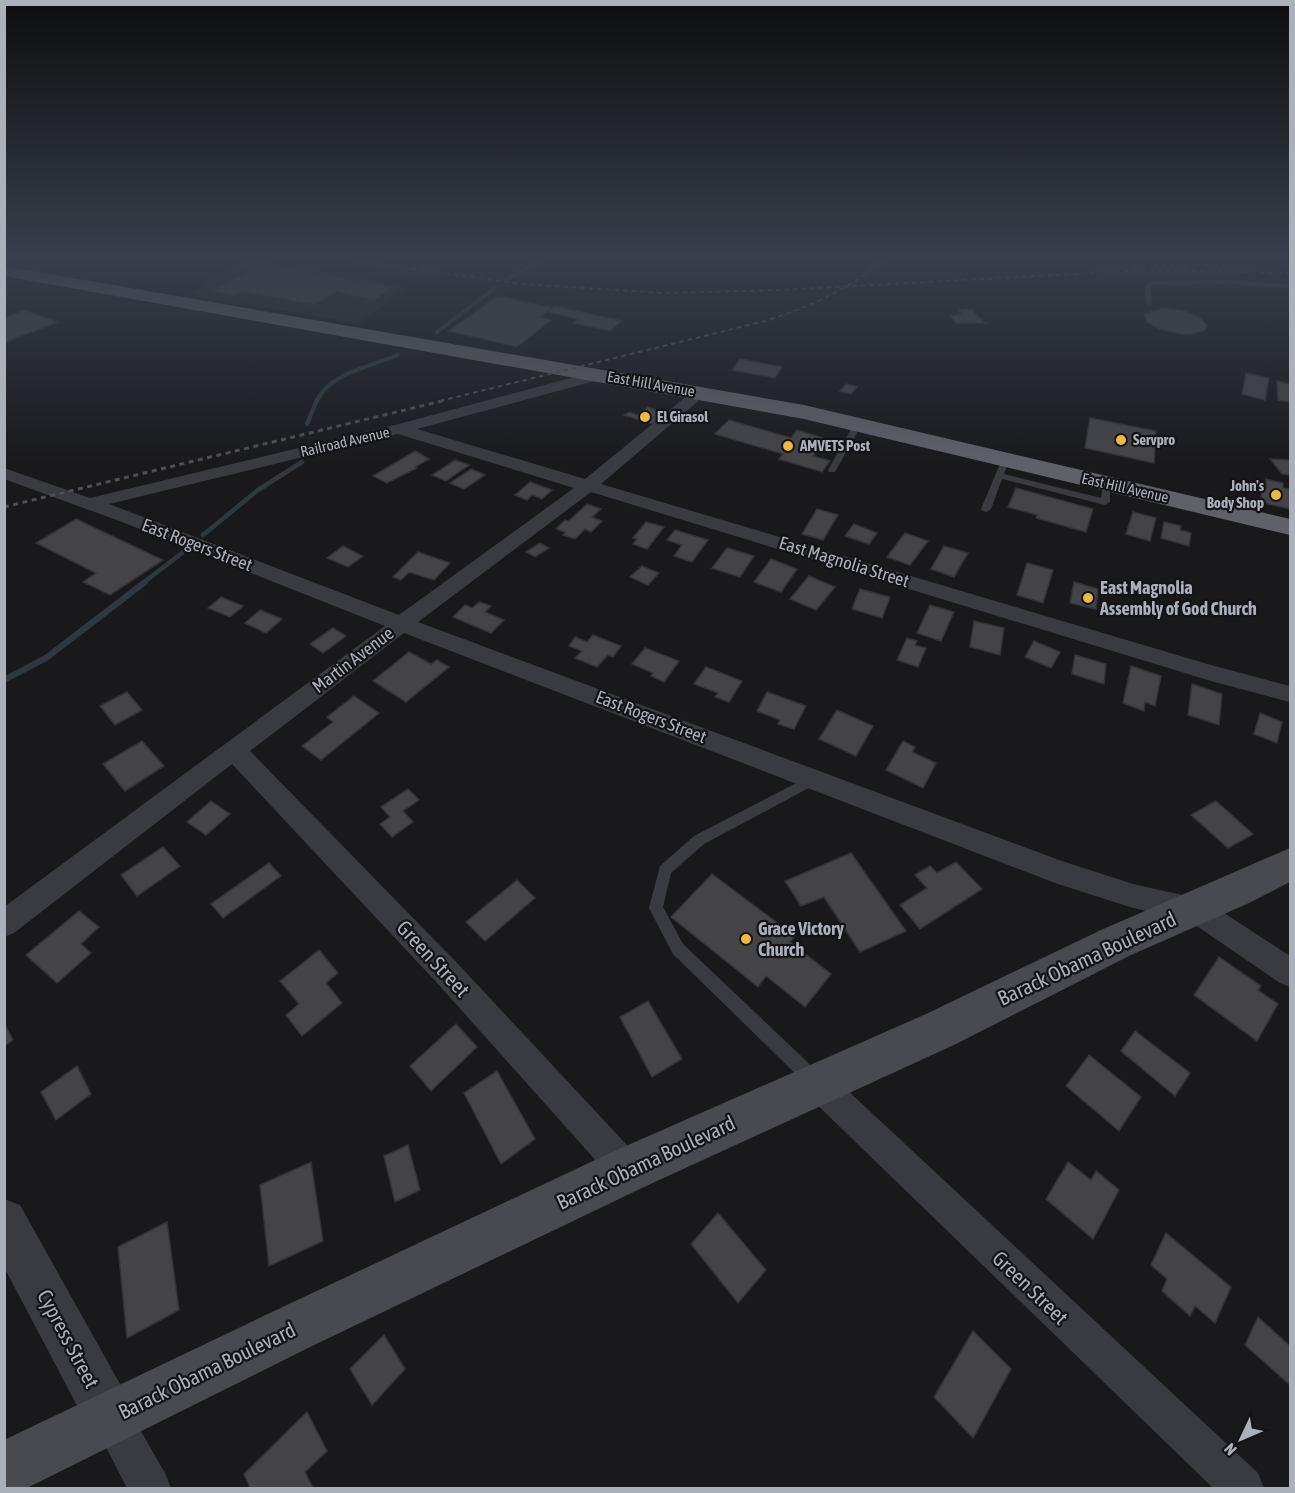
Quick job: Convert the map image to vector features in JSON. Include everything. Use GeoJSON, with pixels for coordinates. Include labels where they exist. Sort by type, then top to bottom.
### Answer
{"type":"FeatureCollection","features":[{"type":"Feature","properties":{"kind":"highway","name":"East Hill Avenue"},"geometry":{"type":"LineString","coordinates":[[329,328],[601,375],[858,424],[1003,468],[1030,474],[1107,484],[1290,527]]}},
{"type":"Feature","properties":{"kind":"main road","name":"Barack Obama Boulevard"},"geometry":{"type":"LineString","coordinates":[[4,1470],[290,1330],[627,1170],[941,1029],[1115,943],[1290,864]]}},
{"type":"Feature","properties":{"kind":"street","name":"Railroad Avenue"},"geometry":{"type":"LineString","coordinates":[[88,504],[399,429],[601,375]]}},
{"type":"Feature","properties":{"kind":"street","name":"Martin Avenue"},"geometry":{"type":"LineString","coordinates":[[4,924],[587,485],[657,431],[699,393]]}},
{"type":"Feature","properties":{"kind":"street","name":"East Magnolia Street"},"geometry":{"type":"LineString","coordinates":[[399,429],[1211,673],[1290,694]]}},
{"type":"Feature","properties":{"kind":"street","name":"East Rogers Street"},"geometry":{"type":"LineString","coordinates":[[4,473],[1058,872],[1133,896],[1194,909],[1290,973]]}},
{"type":"Feature","properties":{"kind":"street","name":"Green Street"},"geometry":{"type":"LineString","coordinates":[[234,750],[449,975],[627,1170]]}},
{"type":"Feature","properties":{"kind":"street","name":"Green Street"},"geometry":{"type":"LineString","coordinates":[[819,1085],[1243,1488]]}},
{"type":"Feature","properties":{"kind":"street","name":"Cypress Street"},"geometry":{"type":"LineString","coordinates":[[4,1221],[150,1488]]}},
{"type":"Feature","properties":{"kind":"lane"},"geometry":{"type":"LineString","coordinates":[[832,470],[858,424]]}},
{"type":"Feature","properties":{"kind":"lane"},"geometry":{"type":"LineString","coordinates":[[986,509],[1003,468]]}},
{"type":"Feature","properties":{"kind":"lane"},"geometry":{"type":"LineString","coordinates":[[814,779],[699,840],[665,870],[656,908],[678,949],[819,1085]]}},
{"type":"Feature","properties":{"kind":"building"},"geometry":{"type":"Polygon","coordinates":[[[4,328],[43,328],[4,343],[4,328]]]}},
{"type":"Feature","properties":{"kind":"building"},"geometry":{"type":"Polygon","coordinates":[[[454,328],[541,328],[517,347],[449,331],[454,328]]]}},
{"type":"Feature","properties":{"kind":"building"},"geometry":{"type":"Polygon","coordinates":[[[595,328],[614,328],[610,331],[595,328]]]}},
{"type":"Feature","properties":{"kind":"building"},"geometry":{"type":"Polygon","coordinates":[[[1158,328],[1206,328],[1192,334],[1158,328]]]}},
{"type":"Feature","properties":{"kind":"building"},"geometry":{"type":"Polygon","coordinates":[[[740,359],[782,367],[775,378],[732,370],[740,359]]]}},
{"type":"Feature","properties":{"kind":"building"},"geometry":{"type":"Polygon","coordinates":[[[1246,373],[1269,378],[1265,400],[1242,394],[1246,373]]]}},
{"type":"Feature","properties":{"kind":"building"},"geometry":{"type":"Polygon","coordinates":[[[1277,381],[1290,384],[1290,402],[1278,400],[1277,381]]]}},
{"type":"Feature","properties":{"kind":"building"},"geometry":{"type":"Polygon","coordinates":[[[846,384],[857,387],[851,394],[840,391],[846,384]]]}},
{"type":"Feature","properties":{"kind":"building","name":"El Girasol"},"geometry":{"type":"Polygon","coordinates":[[[648,407],[666,414],[652,424],[624,415],[630,412],[637,415],[648,407]]]}},
{"type":"Feature","properties":{"kind":"building","name":"Servpro"},"geometry":{"type":"Polygon","coordinates":[[[1090,418],[1156,431],[1154,463],[1085,448],[1090,418]]]}},
{"type":"Feature","properties":{"kind":"building","name":"AMVETS Post"},"geometry":{"type":"Polygon","coordinates":[[[729,420],[791,438],[797,430],[826,439],[813,456],[830,461],[822,472],[779,459],[783,454],[715,434],[729,420]]]}},
{"type":"Feature","properties":{"kind":"building"},"geometry":{"type":"Polygon","coordinates":[[[415,451],[429,459],[415,467],[417,468],[387,483],[373,476],[415,451]]]}},
{"type":"Feature","properties":{"kind":"building"},"geometry":{"type":"Polygon","coordinates":[[[1270,459],[1290,460],[1290,475],[1282,474],[1270,459]]]}},
{"type":"Feature","properties":{"kind":"building"},"geometry":{"type":"Polygon","coordinates":[[[455,460],[469,465],[446,481],[432,475],[455,460]]]}},
{"type":"Feature","properties":{"kind":"building"},"geometry":{"type":"Polygon","coordinates":[[[471,469],[485,475],[464,489],[450,483],[471,469]]]}},
{"type":"Feature","properties":{"kind":"building","name":"John's Body Shop"},"geometry":{"type":"Polygon","coordinates":[[[1266,479],[1283,483],[1283,488],[1290,489],[1290,509],[1261,502],[1262,487],[1266,488],[1266,479]]]}},
{"type":"Feature","properties":{"kind":"building"},"geometry":{"type":"Polygon","coordinates":[[[530,482],[552,490],[542,499],[532,495],[527,500],[515,495],[530,482]]]}},
{"type":"Feature","properties":{"kind":"building"},"geometry":{"type":"Polygon","coordinates":[[[1016,488],[1093,509],[1086,532],[1036,518],[1037,515],[1008,507],[1016,488]]]}},
{"type":"Feature","properties":{"kind":"building"},"geometry":{"type":"Polygon","coordinates":[[[587,504],[601,509],[592,517],[602,521],[591,532],[585,529],[575,539],[563,535],[565,532],[556,529],[565,520],[569,521],[587,504]]]}},
{"type":"Feature","properties":{"kind":"building"},"geometry":{"type":"Polygon","coordinates":[[[817,509],[838,515],[823,540],[802,534],[817,509]]]}},
{"type":"Feature","properties":{"kind":"building"},"geometry":{"type":"Polygon","coordinates":[[[1133,512],[1156,518],[1150,541],[1126,534],[1133,512]]]}},
{"type":"Feature","properties":{"kind":"building"},"geometry":{"type":"Polygon","coordinates":[[[76,519],[163,560],[110,595],[83,582],[96,573],[36,543],[76,519]]]}},
{"type":"Feature","properties":{"kind":"building"},"geometry":{"type":"Polygon","coordinates":[[[646,522],[664,527],[647,549],[633,544],[637,539],[633,538],[646,522]]]}},
{"type":"Feature","properties":{"kind":"building"},"geometry":{"type":"Polygon","coordinates":[[[1164,522],[1181,526],[1180,530],[1191,533],[1189,546],[1161,538],[1164,522]]]}},
{"type":"Feature","properties":{"kind":"building"},"geometry":{"type":"Polygon","coordinates":[[[854,524],[877,533],[869,544],[845,536],[854,524]]]}},
{"type":"Feature","properties":{"kind":"building"},"geometry":{"type":"Polygon","coordinates":[[[675,530],[708,540],[692,562],[674,556],[682,545],[667,540],[675,530]]]}},
{"type":"Feature","properties":{"kind":"building"},"geometry":{"type":"Polygon","coordinates":[[[905,533],[928,541],[910,565],[887,557],[905,533]]]}},
{"type":"Feature","properties":{"kind":"building"},"geometry":{"type":"Polygon","coordinates":[[[540,543],[549,548],[535,557],[526,552],[540,543]]]}},
{"type":"Feature","properties":{"kind":"building"},"geometry":{"type":"Polygon","coordinates":[[[343,546],[363,556],[348,567],[327,558],[343,546]]]}},
{"type":"Feature","properties":{"kind":"building"},"geometry":{"type":"Polygon","coordinates":[[[944,546],[968,553],[954,577],[931,569],[944,546]]]}},
{"type":"Feature","properties":{"kind":"building"},"geometry":{"type":"Polygon","coordinates":[[[727,548],[754,556],[740,577],[712,568],[727,548]]]}},
{"type":"Feature","properties":{"kind":"building"},"geometry":{"type":"Polygon","coordinates":[[[418,552],[450,563],[434,580],[409,572],[401,580],[393,577],[418,552]]]}},
{"type":"Feature","properties":{"kind":"building"},"geometry":{"type":"Polygon","coordinates":[[[771,559],[797,569],[781,592],[754,582],[771,559]]]}},
{"type":"Feature","properties":{"kind":"building"},"geometry":{"type":"Polygon","coordinates":[[[1027,563],[1053,570],[1043,603],[1017,595],[1027,563]]]}},
{"type":"Feature","properties":{"kind":"building"},"geometry":{"type":"Polygon","coordinates":[[[642,566],[659,573],[648,585],[630,577],[642,566]]]}},
{"type":"Feature","properties":{"kind":"building"},"geometry":{"type":"Polygon","coordinates":[[[809,576],[835,587],[816,610],[790,599],[809,576]]]}},
{"type":"Feature","properties":{"kind":"building"},"geometry":{"type":"Polygon","coordinates":[[[1074,582],[1098,589],[1096,609],[1070,603],[1074,582]]]}},
{"type":"Feature","properties":{"kind":"building"},"geometry":{"type":"Polygon","coordinates":[[[860,589],[890,597],[882,618],[852,609],[860,589]]]}},
{"type":"Feature","properties":{"kind":"building"},"geometry":{"type":"Polygon","coordinates":[[[221,597],[243,606],[230,617],[208,608],[221,597]]]}},
{"type":"Feature","properties":{"kind":"building"},"geometry":{"type":"Polygon","coordinates":[[[479,602],[491,606],[485,612],[504,620],[491,633],[453,617],[465,605],[472,608],[479,602]]]}},
{"type":"Feature","properties":{"kind":"building"},"geometry":{"type":"Polygon","coordinates":[[[930,605],[954,612],[941,641],[917,633],[930,605]]]}},
{"type":"Feature","properties":{"kind":"building"},"geometry":{"type":"Polygon","coordinates":[[[260,610],[282,619],[266,633],[245,623],[260,610]]]}},
{"type":"Feature","properties":{"kind":"building"},"geometry":{"type":"Polygon","coordinates":[[[974,621],[1004,628],[1000,655],[970,647],[974,621]]]}},
{"type":"Feature","properties":{"kind":"building"},"geometry":{"type":"Polygon","coordinates":[[[333,628],[346,636],[323,653],[310,644],[333,628]]]}},
{"type":"Feature","properties":{"kind":"building"},"geometry":{"type":"Polygon","coordinates":[[[593,635],[621,646],[613,657],[608,655],[597,667],[575,658],[582,651],[569,646],[575,637],[587,642],[593,635]]]}},
{"type":"Feature","properties":{"kind":"building"},"geometry":{"type":"Polygon","coordinates":[[[907,638],[917,641],[915,645],[926,648],[918,667],[897,660],[907,638]]]}},
{"type":"Feature","properties":{"kind":"building"},"geometry":{"type":"Polygon","coordinates":[[[1034,641],[1060,652],[1051,668],[1025,657],[1034,641]]]}},
{"type":"Feature","properties":{"kind":"building"},"geometry":{"type":"Polygon","coordinates":[[[645,648],[679,661],[664,682],[651,676],[653,673],[632,664],[645,648]]]}},
{"type":"Feature","properties":{"kind":"building"},"geometry":{"type":"Polygon","coordinates":[[[409,652],[431,664],[437,660],[449,667],[406,702],[373,681],[409,652]]]}},
{"type":"Feature","properties":{"kind":"building"},"geometry":{"type":"Polygon","coordinates":[[[1075,655],[1106,664],[1104,684],[1072,674],[1075,655]]]}},
{"type":"Feature","properties":{"kind":"building"},"geometry":{"type":"Polygon","coordinates":[[[1131,666],[1161,676],[1155,706],[1145,702],[1144,711],[1123,703],[1131,666]]]}},
{"type":"Feature","properties":{"kind":"building"},"geometry":{"type":"Polygon","coordinates":[[[706,667],[742,681],[729,702],[715,697],[718,693],[694,684],[706,667]]]}},
{"type":"Feature","properties":{"kind":"building"},"geometry":{"type":"Polygon","coordinates":[[[1192,684],[1222,694],[1219,725],[1188,715],[1192,684]]]}},
{"type":"Feature","properties":{"kind":"building"},"geometry":{"type":"Polygon","coordinates":[[[127,692],[142,710],[115,725],[100,706],[127,692]]]}},
{"type":"Feature","properties":{"kind":"building"},"geometry":{"type":"Polygon","coordinates":[[[767,692],[806,706],[794,729],[778,724],[780,720],[757,711],[767,692]]]}},
{"type":"Feature","properties":{"kind":"building"},"geometry":{"type":"Polygon","coordinates":[[[354,696],[379,713],[321,760],[302,746],[333,722],[327,717],[354,696]]]}},
{"type":"Feature","properties":{"kind":"building"},"geometry":{"type":"Polygon","coordinates":[[[837,710],[873,726],[856,756],[819,739],[837,710]]]}},
{"type":"Feature","properties":{"kind":"building"},"geometry":{"type":"Polygon","coordinates":[[[1260,713],[1282,722],[1277,743],[1254,734],[1260,713]]]}},
{"type":"Feature","properties":{"kind":"building"},"geometry":{"type":"Polygon","coordinates":[[[142,741],[164,766],[125,791],[103,764],[142,741]]]}},
{"type":"Feature","properties":{"kind":"building"},"geometry":{"type":"Polygon","coordinates":[[[903,741],[915,747],[912,752],[936,763],[923,788],[886,770],[903,741]]]}},
{"type":"Feature","properties":{"kind":"building"},"geometry":{"type":"Polygon","coordinates":[[[408,789],[419,800],[403,811],[413,822],[392,837],[380,824],[390,817],[381,807],[408,789]]]}},
{"type":"Feature","properties":{"kind":"building"},"geometry":{"type":"Polygon","coordinates":[[[211,801],[230,814],[206,835],[187,822],[211,801]]]}},
{"type":"Feature","properties":{"kind":"building"},"geometry":{"type":"Polygon","coordinates":[[[1216,801],[1253,834],[1228,848],[1191,815],[1216,801]]]}},
{"type":"Feature","properties":{"kind":"building"},"geometry":{"type":"Polygon","coordinates":[[[163,847],[180,866],[137,896],[121,875],[163,847]]]}},
{"type":"Feature","properties":{"kind":"building"},"geometry":{"type":"Polygon","coordinates":[[[851,853],[906,931],[860,952],[824,897],[801,906],[785,881],[851,853]]]}},
{"type":"Feature","properties":{"kind":"building"},"geometry":{"type":"Polygon","coordinates":[[[956,862],[982,889],[920,929],[900,905],[927,888],[915,875],[930,866],[937,873],[956,862]]]}},
{"type":"Feature","properties":{"kind":"building"},"geometry":{"type":"Polygon","coordinates":[[[269,863],[281,876],[223,918],[211,904],[269,863]]]}},
{"type":"Feature","properties":{"kind":"building","name":"Grace Victory Church"},"geometry":{"type":"Polygon","coordinates":[[[712,874],[795,936],[790,942],[831,974],[805,1007],[766,976],[758,987],[671,917],[712,874]]]}},
{"type":"Feature","properties":{"kind":"building"},"geometry":{"type":"Polygon","coordinates":[[[517,880],[535,898],[485,941],[466,922],[517,880]]]}},
{"type":"Feature","properties":{"kind":"building"},"geometry":{"type":"Polygon","coordinates":[[[79,911],[99,927],[81,944],[91,953],[57,983],[26,955],[79,911]]]}},
{"type":"Feature","properties":{"kind":"building"},"geometry":{"type":"Polygon","coordinates":[[[319,950],[338,973],[326,983],[342,1003],[302,1036],[286,1015],[299,1004],[280,981],[319,950]]]}},
{"type":"Feature","properties":{"kind":"building"},"geometry":{"type":"Polygon","coordinates":[[[1219,957],[1261,986],[1258,990],[1278,1004],[1257,1041],[1194,995],[1219,957]]]}},
{"type":"Feature","properties":{"kind":"building"},"geometry":{"type":"Polygon","coordinates":[[[648,1001],[682,1059],[652,1077],[620,1017],[648,1001]]]}},
{"type":"Feature","properties":{"kind":"building"},"geometry":{"type":"Polygon","coordinates":[[[4,1023],[13,1040],[4,1046],[4,1023]]]}},
{"type":"Feature","properties":{"kind":"building"},"geometry":{"type":"Polygon","coordinates":[[[456,1024],[477,1047],[431,1091],[410,1066],[456,1024]]]}},
{"type":"Feature","properties":{"kind":"building"},"geometry":{"type":"Polygon","coordinates":[[[1135,1031],[1190,1073],[1175,1096],[1121,1051],[1135,1031]]]}},
{"type":"Feature","properties":{"kind":"building"},"geometry":{"type":"Polygon","coordinates":[[[1089,1055],[1141,1097],[1119,1131],[1066,1086],[1089,1055]]]}},
{"type":"Feature","properties":{"kind":"building"},"geometry":{"type":"Polygon","coordinates":[[[77,1066],[91,1094],[56,1120],[41,1092],[77,1066]]]}},
{"type":"Feature","properties":{"kind":"building"},"geometry":{"type":"Polygon","coordinates":[[[497,1071],[535,1139],[501,1164],[464,1093],[497,1071]]]}},
{"type":"Feature","properties":{"kind":"building"},"geometry":{"type":"Polygon","coordinates":[[[408,1145],[420,1190],[395,1202],[384,1156],[408,1145]]]}},
{"type":"Feature","properties":{"kind":"building"},"geometry":{"type":"Polygon","coordinates":[[[311,1162],[323,1241],[269,1266],[260,1185],[311,1162]]]}},
{"type":"Feature","properties":{"kind":"building"},"geometry":{"type":"Polygon","coordinates":[[[1068,1162],[1091,1180],[1096,1171],[1119,1190],[1093,1239],[1046,1199],[1068,1162]]]}},
{"type":"Feature","properties":{"kind":"building"},"geometry":{"type":"Polygon","coordinates":[[[718,1213],[766,1270],[738,1303],[691,1244],[718,1213]]]}},
{"type":"Feature","properties":{"kind":"building"},"geometry":{"type":"Polygon","coordinates":[[[167,1222],[179,1310],[127,1338],[118,1247],[167,1222]]]}},
{"type":"Feature","properties":{"kind":"building"},"geometry":{"type":"Polygon","coordinates":[[[1166,1233],[1231,1287],[1215,1323],[1195,1306],[1190,1316],[1162,1291],[1167,1279],[1151,1265],[1166,1233]]]}},
{"type":"Feature","properties":{"kind":"building"},"geometry":{"type":"Polygon","coordinates":[[[1258,1317],[1290,1346],[1290,1385],[1245,1345],[1258,1317]]]}},
{"type":"Feature","properties":{"kind":"building"},"geometry":{"type":"Polygon","coordinates":[[[973,1331],[1011,1369],[973,1438],[934,1397],[973,1331]]]}},
{"type":"Feature","properties":{"kind":"building"},"geometry":{"type":"Polygon","coordinates":[[[384,1335],[405,1369],[372,1405],[350,1369],[384,1335]]]}},
{"type":"Feature","properties":{"kind":"building"},"geometry":{"type":"Polygon","coordinates":[[[307,1412],[327,1451],[305,1472],[313,1488],[250,1488],[244,1474],[307,1412]]]}},
{"type":"Feature","properties":{"kind":"waterway"},"geometry":{"type":"LineString","coordinates":[[437,332],[443,328]]}},
{"type":"Feature","properties":{"kind":"waterway"},"geometry":{"type":"LineString","coordinates":[[317,401],[323,392],[341,377],[398,355]]}},
{"type":"Feature","properties":{"kind":"waterway"},"geometry":{"type":"LineString","coordinates":[[307,424],[317,400]]}},
{"type":"Feature","properties":{"kind":"waterway"},"geometry":{"type":"LineString","coordinates":[[203,535],[258,490],[302,462]]}},
{"type":"Feature","properties":{"kind":"waterway"},"geometry":{"type":"LineString","coordinates":[[143,583],[182,553]]}},
{"type":"Feature","properties":{"kind":"waterway"},"geometry":{"type":"LineString","coordinates":[[4,680],[46,658],[145,582]]}},
{"type":"Feature","properties":{"kind":"railway"},"geometry":{"type":"LineString","coordinates":[[440,401],[738,328]]}},
{"type":"Feature","properties":{"kind":"railway"},"geometry":{"type":"LineString","coordinates":[[4,507],[446,400]]}},
{"type":"Feature","properties":{"kind":"place","name":"El Girasol"},"geometry":{"type":"Point","coordinates":[645,417]}},
{"type":"Feature","properties":{"kind":"place","name":"Servpro"},"geometry":{"type":"Point","coordinates":[1121,440]}},
{"type":"Feature","properties":{"kind":"place","name":"AMVETS Post"},"geometry":{"type":"Point","coordinates":[788,446]}},
{"type":"Feature","properties":{"kind":"place","name":"John's Body Shop"},"geometry":{"type":"Point","coordinates":[1276,495]}},
{"type":"Feature","properties":{"kind":"place","name":"East Magnolia Assembly of God Church"},"geometry":{"type":"Point","coordinates":[1088,598]}},
{"type":"Feature","properties":{"kind":"place","name":"Grace Victory Church"},"geometry":{"type":"Point","coordinates":[746,939]}}]}
